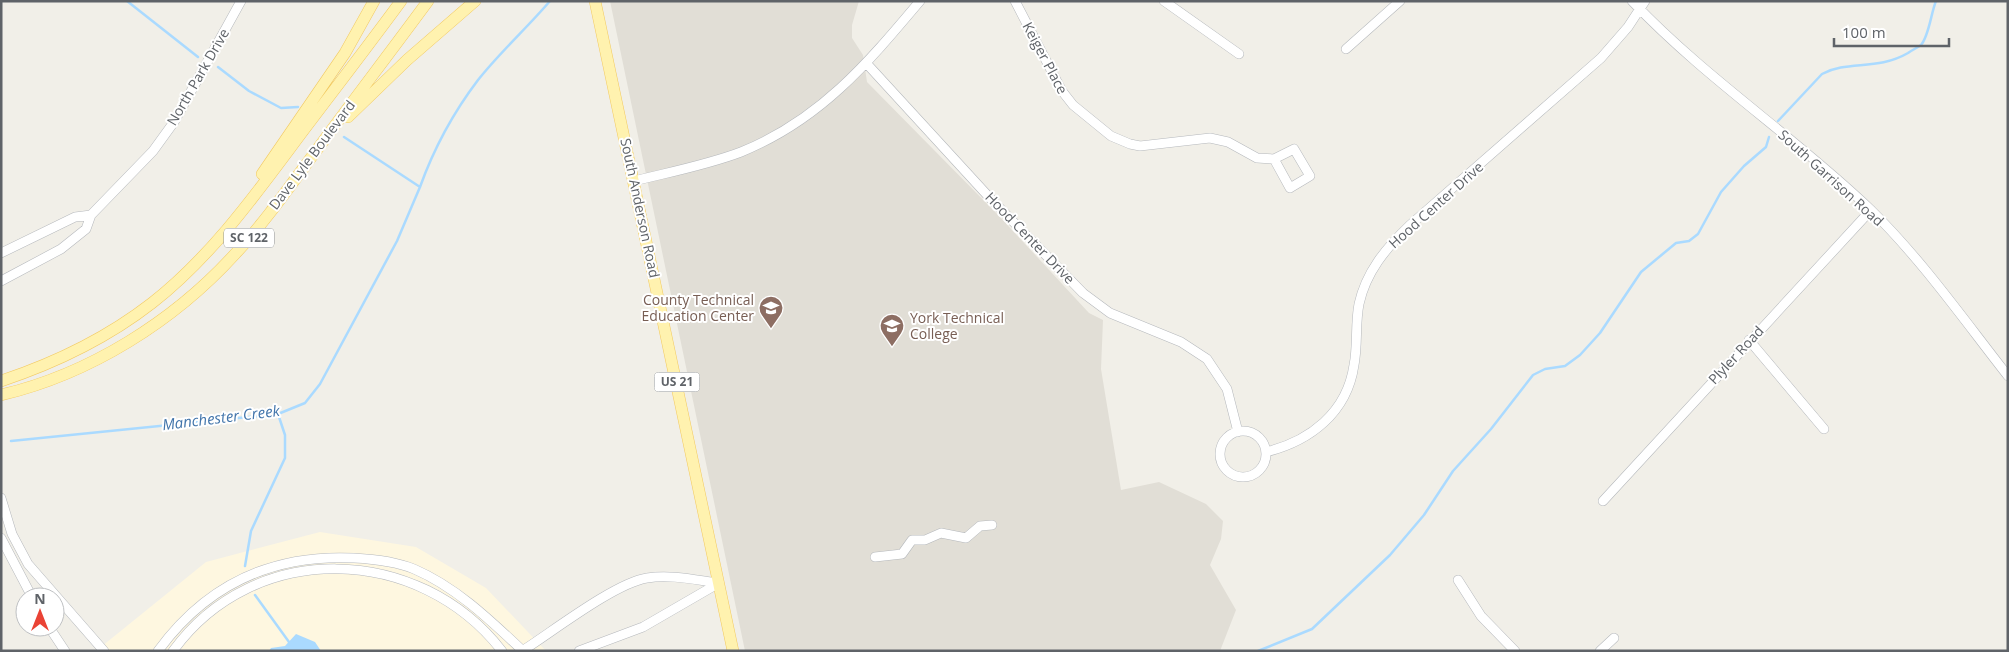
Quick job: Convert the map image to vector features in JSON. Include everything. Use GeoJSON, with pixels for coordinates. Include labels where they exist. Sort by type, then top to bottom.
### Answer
{"type":"FeatureCollection","features":[{"type":"Feature","properties":{"kind":"main road"},"geometry":{"type":"LineString","coordinates":[[224,232],[345,53],[374,1]]}},
{"type":"Feature","properties":{"kind":"main road","name":"Dave Lyle Boulevard"},"geometry":{"type":"LineString","coordinates":[[1,381],[56,361],[129,319],[171,287],[224,232],[265,182],[401,1]]}},
{"type":"Feature","properties":{"kind":"main road","name":"Dave Lyle Boulevard"},"geometry":{"type":"LineString","coordinates":[[1,395],[65,374],[110,352],[142,333],[188,300],[246,242],[428,1]]}},
{"type":"Feature","properties":{"kind":"main road"},"geometry":{"type":"LineString","coordinates":[[317,148],[387,78],[475,1]]}},
{"type":"Feature","properties":{"kind":"main road","name":"South Anderson Road"},"geometry":{"type":"LineString","coordinates":[[595,1],[733,651]]}},
{"type":"Feature","properties":{"kind":"street","name":"North Park Drive"},"geometry":{"type":"LineString","coordinates":[[1,281],[60,249],[86,230],[91,215],[152,151],[174,122],[241,1]]}},
{"type":"Feature","properties":{"kind":"street"},"geometry":{"type":"LineString","coordinates":[[634,181],[714,161],[764,142],[814,112],[867,64],[920,1]]}},
{"type":"Feature","properties":{"kind":"street","name":"Keiger Place"},"geometry":{"type":"LineString","coordinates":[[1015,1],[1067,99],[1111,136],[1140,146],[1210,138],[1228,142],[1256,158],[1274,159]]}},
{"type":"Feature","properties":{"kind":"street"},"geometry":{"type":"LineString","coordinates":[[1164,1],[1239,54]]}},
{"type":"Feature","properties":{"kind":"street"},"geometry":{"type":"LineString","coordinates":[[1346,49],[1400,1]]}},
{"type":"Feature","properties":{"kind":"street","name":"South Garrison Road"},"geometry":{"type":"LineString","coordinates":[[1632,1],[1870,210],[1906,247],[2008,376]]}},
{"type":"Feature","properties":{"kind":"street","name":"Hood Center Drive"},"geometry":{"type":"LineString","coordinates":[[1266,452],[1282,448],[1309,435],[1324,423],[1344,398],[1351,381],[1354,365],[1359,304],[1373,267],[1382,255],[1409,226],[1601,58],[1640,10],[1645,1]]}},
{"type":"Feature","properties":{"kind":"street","name":"Hood Center Drive"},"geometry":{"type":"LineString","coordinates":[[867,64],[989,197],[1083,293],[1110,313],[1181,342],[1207,360],[1227,389],[1238,432]]}},
{"type":"Feature","properties":{"kind":"street","name":"Plyler Road"},"geometry":{"type":"LineString","coordinates":[[1603,501],[1870,210]]}},
{"type":"Feature","properties":{"kind":"street"},"geometry":{"type":"LineString","coordinates":[[1,253],[74,217],[91,215]]}},
{"type":"Feature","properties":{"kind":"street"},"geometry":{"type":"LineString","coordinates":[[1749,340],[1824,429]]}},
{"type":"Feature","properties":{"kind":"street"},"geometry":{"type":"LineString","coordinates":[[1245,431],[1259,438],[1266,452],[1263,466],[1252,476],[1237,477],[1230,474],[1220,462],[1219,454],[1224,440],[1238,432],[1245,431]]}},
{"type":"Feature","properties":{"kind":"street"},"geometry":{"type":"LineString","coordinates":[[1,498],[12,534],[28,564],[104,651]]}},
{"type":"Feature","properties":{"kind":"street"},"geometry":{"type":"LineString","coordinates":[[875,557],[902,554],[912,540],[925,540],[941,533],[966,538],[980,526],[992,525]]}},
{"type":"Feature","properties":{"kind":"street"},"geometry":{"type":"LineString","coordinates":[[1,538],[26,587]]}},
{"type":"Feature","properties":{"kind":"street"},"geometry":{"type":"LineString","coordinates":[[158,651],[170,634],[206,599],[263,569],[292,561],[322,557],[367,559],[412,569],[472,604],[522,651],[623,586],[647,578],[680,578],[719,583]]}},
{"type":"Feature","properties":{"kind":"street"},"geometry":{"type":"LineString","coordinates":[[16,570],[28,564]]}},
{"type":"Feature","properties":{"kind":"street"},"geometry":{"type":"LineString","coordinates":[[173,651],[195,625],[244,590],[268,579],[323,568],[366,570],[410,582],[435,593],[469,615],[502,651]]}},
{"type":"Feature","properties":{"kind":"street"},"geometry":{"type":"LineString","coordinates":[[1458,580],[1481,616],[1514,651]]}},
{"type":"Feature","properties":{"kind":"street"},"geometry":{"type":"LineString","coordinates":[[578,651],[643,627],[719,583]]}},
{"type":"Feature","properties":{"kind":"street"},"geometry":{"type":"LineString","coordinates":[[56,637],[65,651]]}},
{"type":"Feature","properties":{"kind":"street"},"geometry":{"type":"LineString","coordinates":[[1600,651],[1614,638]]}},
{"type":"Feature","properties":{"kind":"shaded area","name":"York Technical College"},"geometry":{"type":"Polygon","coordinates":[[[610,1],[859,1],[852,25],[852,38],[863,55],[867,82],[1000,217],[1089,313],[1103,320],[1101,369],[1121,490],[1159,482],[1206,504],[1223,521],[1221,539],[1210,565],[1236,610],[1220,651],[745,651],[610,1]]]}},
{"type":"Feature","properties":{"kind":"shaded area"},"geometry":{"type":"Polygon","coordinates":[[[320,532],[416,547],[486,588],[546,651],[96,651],[206,562],[320,532]]]}},
{"type":"Feature","properties":{"kind":"water"},"geometry":{"type":"Polygon","coordinates":[[[296,634],[315,642],[321,651],[269,651],[271,648],[285,646],[296,634]]]}},
{"type":"Feature","properties":{"kind":"waterway"},"geometry":{"type":"LineString","coordinates":[[127,1],[198,57]]}},
{"type":"Feature","properties":{"kind":"waterway","name":"Manchester Creek"},"geometry":{"type":"LineString","coordinates":[[344,137],[420,187],[431,158],[452,118],[469,92],[495,60],[550,1]]}},
{"type":"Feature","properties":{"kind":"waterway"},"geometry":{"type":"LineString","coordinates":[[1778,121],[1822,74],[1842,67],[1885,62],[1908,53],[1921,45],[1926,36],[1936,1]]}},
{"type":"Feature","properties":{"kind":"waterway"},"geometry":{"type":"LineString","coordinates":[[218,67],[249,91],[281,108],[298,107]]}},
{"type":"Feature","properties":{"kind":"waterway"},"geometry":{"type":"LineString","coordinates":[[1258,651],[1312,629],[1390,555],[1424,515],[1453,471],[1491,429],[1533,375],[1545,369],[1565,366],[1580,355],[1600,333],[1641,272],[1676,243],[1689,241],[1698,234],[1721,192],[1744,166],[1766,147],[1769,137]]}},
{"type":"Feature","properties":{"kind":"waterway","name":"Manchester Creek"},"geometry":{"type":"LineString","coordinates":[[11,441],[278,414],[305,403],[320,384],[397,241],[420,187]]}},
{"type":"Feature","properties":{"kind":"waterway"},"geometry":{"type":"LineString","coordinates":[[245,566],[251,531],[285,458],[285,435],[278,414]]}},
{"type":"Feature","properties":{"kind":"waterway"},"geometry":{"type":"LineString","coordinates":[[255,595],[289,642],[290,651]]}},
{"type":"Feature","properties":{"kind":"place","name":"County Technical Education Center"},"geometry":{"type":"Point","coordinates":[771,329]}},
{"type":"Feature","properties":{"kind":"place","name":"York Technical College"},"geometry":{"type":"Point","coordinates":[892,347]}}]}
